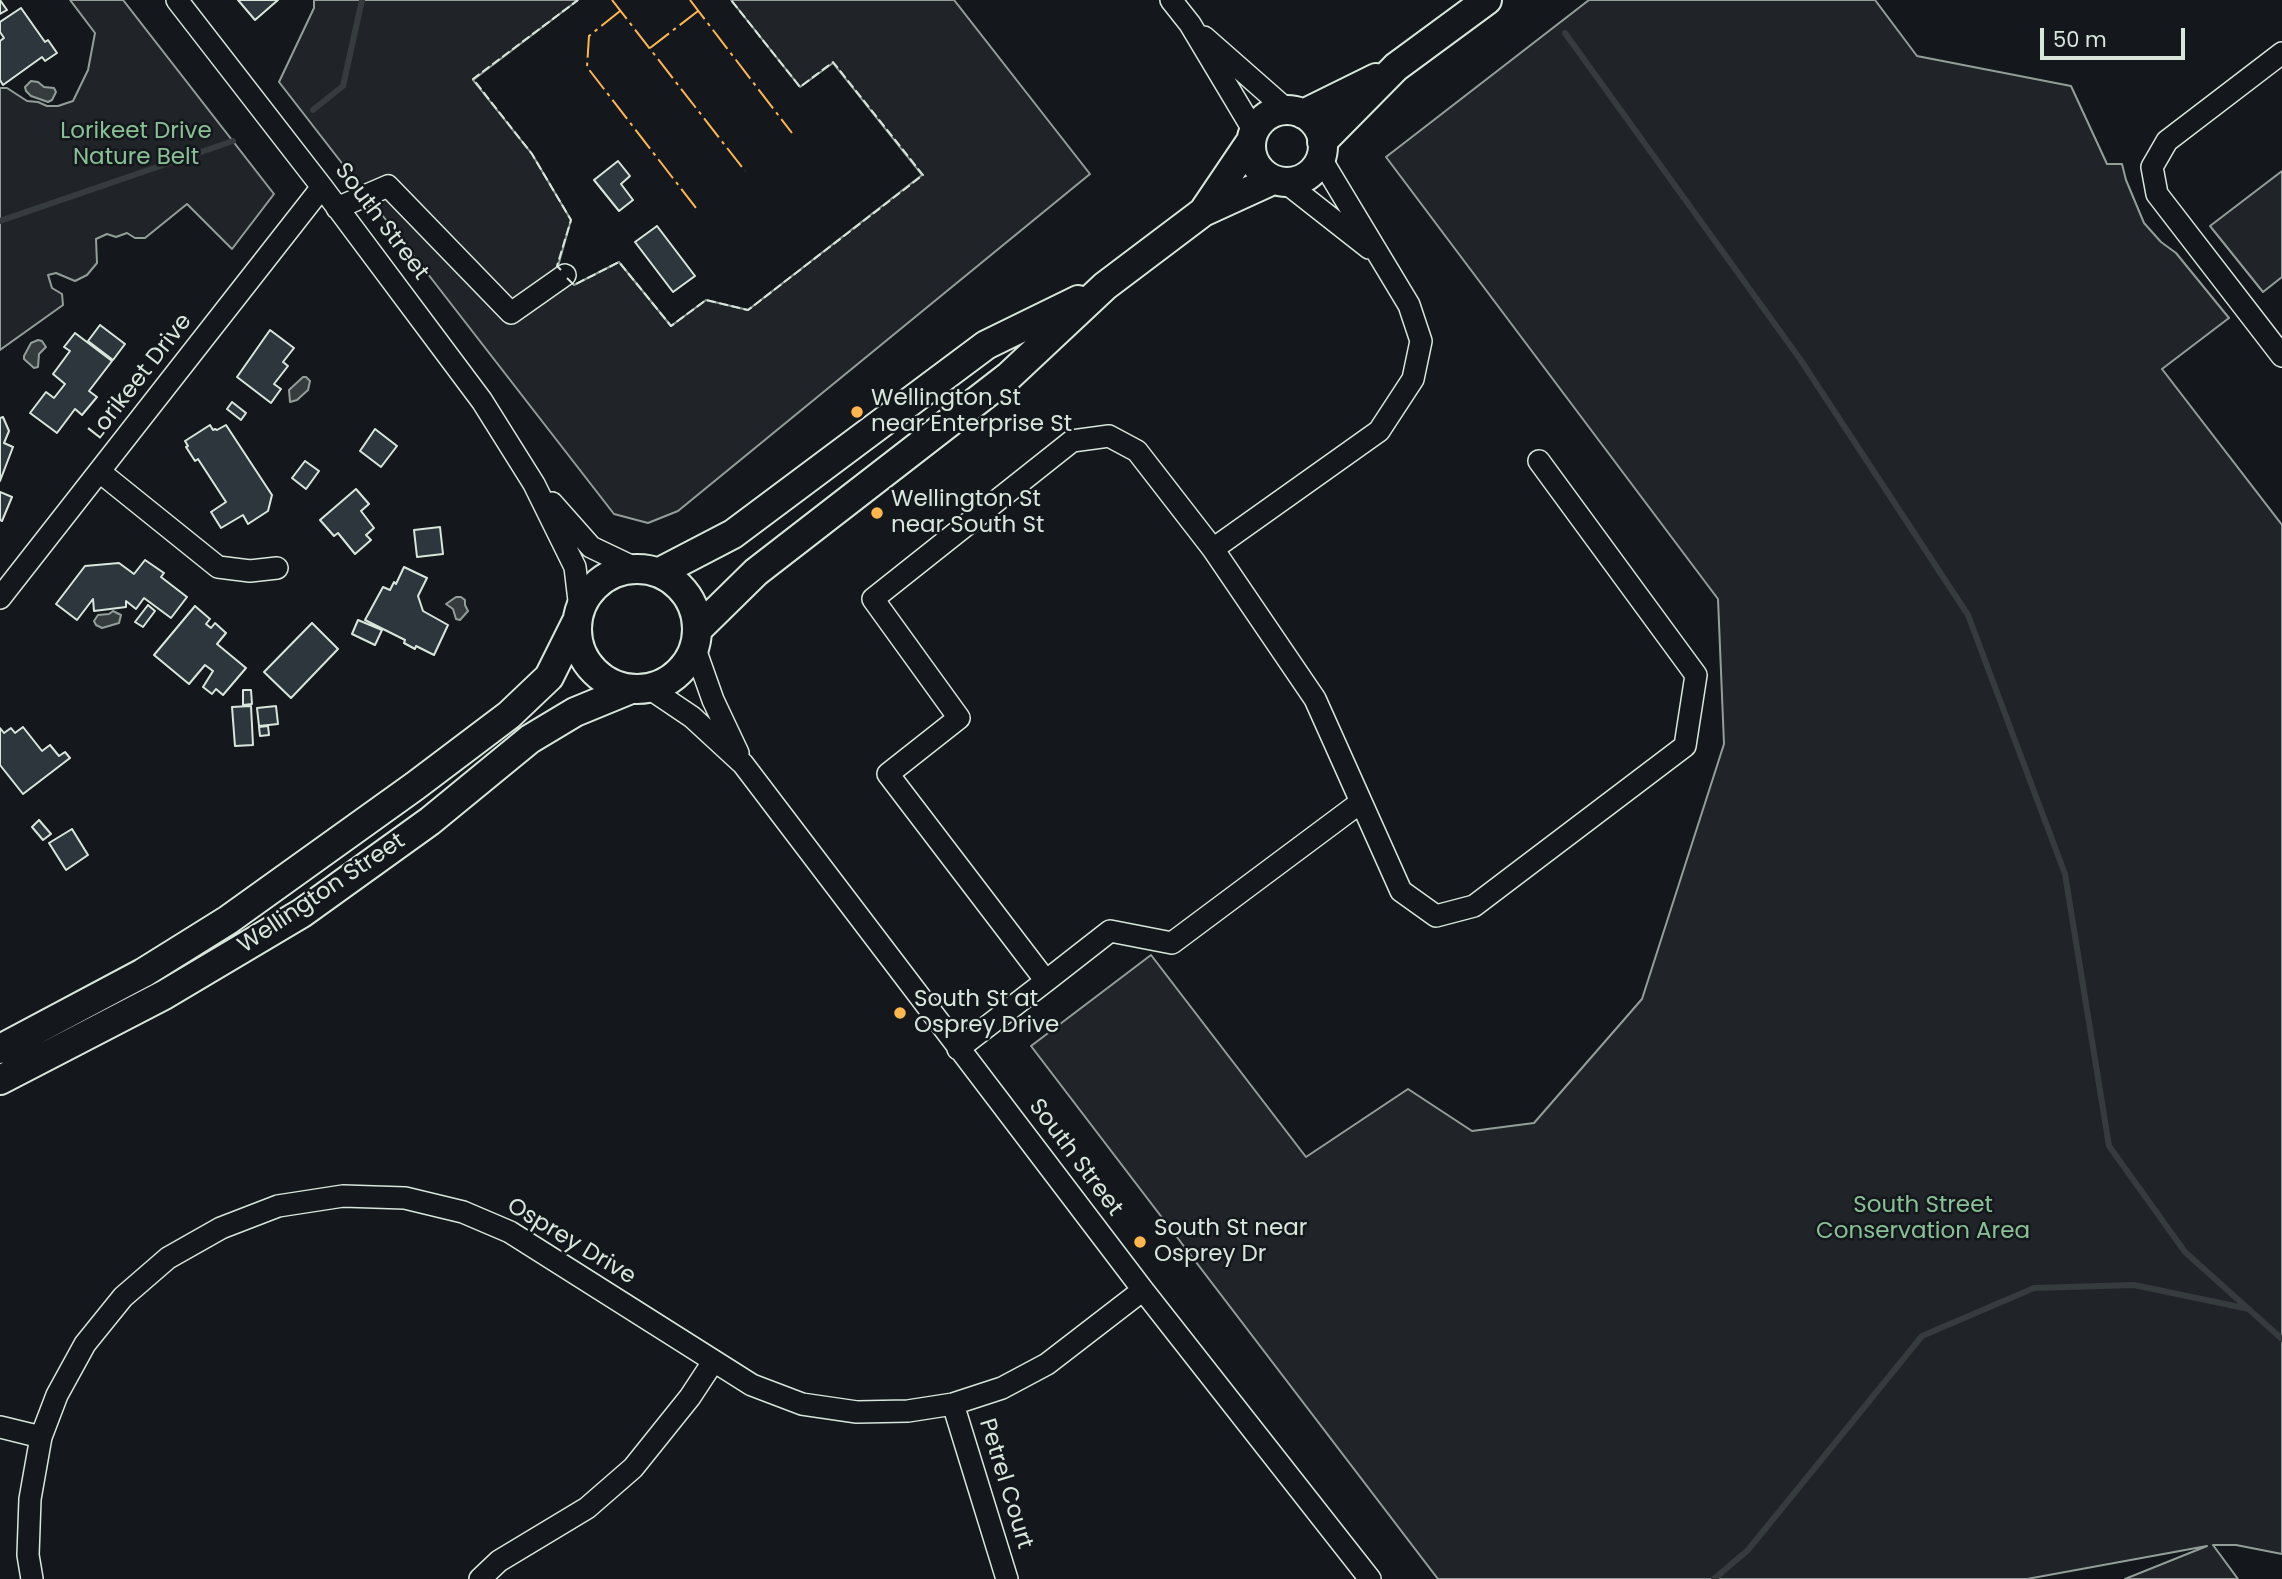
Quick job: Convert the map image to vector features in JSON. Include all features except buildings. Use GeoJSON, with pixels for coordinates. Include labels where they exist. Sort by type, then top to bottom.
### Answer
{"type":"FeatureCollection","features":[{"type":"Feature","properties":{"kind":"main road"},"geometry":{"type":"LineString","coordinates":[[1396,67],[1295,112],[1267,116],[1253,136],[1251,153],[1255,164],[1263,173],[1279,181],[1306,177],[1315,169],[1322,150],[1396,67],[1487,0]]}},
{"type":"Feature","properties":{"kind":"main road"},"geometry":{"type":"LineString","coordinates":[[1295,112],[1313,121],[1319,131],[1322,150]]}},
{"type":"Feature","properties":{"kind":"main road","name":"Wellington Street"},"geometry":{"type":"LineString","coordinates":[[1203,212],[1253,136]]}},
{"type":"Feature","properties":{"kind":"main road","name":"Wellington Street"},"geometry":{"type":"LineString","coordinates":[[0,1080],[164,995],[302,913],[430,821],[530,738],[575,712],[668,681],[685,667],[697,639],[756,572],[1009,376],[1105,286],[1203,212],[1279,181]]}},
{"type":"Feature","properties":{"kind":"main road","name":"Wellington Street"},"geometry":{"type":"LineString","coordinates":[[0,1049],[143,973],[228,920],[509,715],[549,677],[589,590],[605,576],[648,570],[733,534],[986,345],[1105,286]]}},
{"type":"Feature","properties":{"kind":"main road"},"geometry":{"type":"LineString","coordinates":[[648,570],[678,584],[688,596],[697,615],[697,639]]}},
{"type":"Feature","properties":{"kind":"main road"},"geometry":{"type":"LineString","coordinates":[[578,616],[577,636],[583,656],[593,671],[611,683],[640,689]]}},
{"type":"Feature","properties":{"kind":"street","name":"South Street"},"geometry":{"type":"LineString","coordinates":[[177,0],[322,187],[482,401],[534,484],[575,567],[578,616]]}},
{"type":"Feature","properties":{"kind":"street"},"geometry":{"type":"LineString","coordinates":[[1171,0],[1190,24],[1253,136]]}},
{"type":"Feature","properties":{"kind":"street"},"geometry":{"type":"LineString","coordinates":[[1190,24],[1295,112]]}},
{"type":"Feature","properties":{"kind":"street"},"geometry":{"type":"LineString","coordinates":[[2282,53],[2167,141],[2152,167],[2157,194],[2282,356]]}},
{"type":"Feature","properties":{"kind":"street"},"geometry":{"type":"LineString","coordinates":[[1213,549],[1378,431],[1413,379],[1421,341],[1409,305],[1322,150]]}},
{"type":"Feature","properties":{"kind":"street"},"geometry":{"type":"LineString","coordinates":[[1279,181],[1380,255]]}},
{"type":"Feature","properties":{"kind":"street"},"geometry":{"type":"LineString","coordinates":[[337,208],[388,186],[511,313],[565,275]]}},
{"type":"Feature","properties":{"kind":"street","name":"Lorikeet Drive"},"geometry":{"type":"LineString","coordinates":[[0,598],[322,187]]}},
{"type":"Feature","properties":{"kind":"street"},"geometry":{"type":"LineString","coordinates":[[1046,981],[888,774],[958,718],[873,599],[1072,441],[1109,436],[1137,451],[1213,549],[1315,699],[1401,891],[1436,916],[1474,906],[1685,746],[1696,675],[1539,461]]}},
{"type":"Feature","properties":{"kind":"street"},"geometry":{"type":"LineString","coordinates":[[100,472],[218,567],[250,571],[278,568]]}},
{"type":"Feature","properties":{"kind":"street","name":"South Street"},"geometry":{"type":"LineString","coordinates":[[534,484],[591,547],[648,570]]}},
{"type":"Feature","properties":{"kind":"street","name":"South Street"},"geometry":{"type":"LineString","coordinates":[[697,639],[713,700],[743,764]]}},
{"type":"Feature","properties":{"kind":"street","name":"South Street"},"geometry":{"type":"LineString","coordinates":[[640,689],[692,717],[743,764],[1143,1290],[1370,1579]]}},
{"type":"Feature","properties":{"kind":"street"},"geometry":{"type":"LineString","coordinates":[[958,1049],[1110,931],[1172,943],[1361,802]]}},
{"type":"Feature","properties":{"kind":"street","name":"Osprey Drive"},"geometry":{"type":"LineString","coordinates":[[32,1579],[28,1555],[30,1499],[41,1437],[57,1395],[85,1345],[123,1297],[168,1258],[221,1228],[278,1206],[343,1196],[405,1198],[463,1212],[510,1232],[752,1385],[802,1404],[857,1412],[908,1411],[953,1404],[1002,1388],[1047,1364],[1143,1290]]}},
{"type":"Feature","properties":{"kind":"street"},"geometry":{"type":"LineString","coordinates":[[481,1579],[499,1560],[587,1508],[633,1468],[691,1398],[712,1362]]}},
{"type":"Feature","properties":{"kind":"street","name":"Petrel Court"},"geometry":{"type":"LineString","coordinates":[[953,1404],[1007,1579]]}},
{"type":"Feature","properties":{"kind":"street"},"geometry":{"type":"LineString","coordinates":[[0,1427],[41,1437]]}},
{"type":"Feature","properties":{"kind":"green space","name":"Lorikeet Drive Nature Belt"},"geometry":{"type":"Polygon","coordinates":[[[70,0],[123,0],[274,194],[232,249],[187,204],[145,238],[135,238],[127,233],[116,237],[107,234],[96,239],[97,263],[87,275],[75,281],[56,273],[48,275],[52,288],[62,294],[63,305],[0,350],[0,88],[7,88],[27,101],[47,106],[73,101],[88,70],[95,33],[70,0]]]}},
{"type":"Feature","properties":{"kind":"green space"},"geometry":{"type":"Polygon","coordinates":[[[314,0],[578,0],[473,80],[532,154],[571,220],[558,266],[574,285],[619,262],[671,326],[706,300],[748,310],[922,175],[833,63],[800,87],[731,0],[954,0],[1090,174],[678,511],[648,523],[614,514],[279,82],[314,8],[314,0]]]}},
{"type":"Feature","properties":{"kind":"green space","name":"South Street Conservation Area"},"geometry":{"type":"Polygon","coordinates":[[[1589,0],[1875,0],[1917,56],[2071,86],[2107,164],[2122,164],[2144,223],[2161,242],[2176,253],[2229,318],[2162,369],[2282,525],[2282,1554],[2236,1545],[2213,1545],[2238,1579],[2125,1579],[2207,1546],[2027,1579],[1438,1579],[1031,1046],[1151,955],[1306,1157],[1408,1089],[1472,1131],[1534,1123],[1642,999],[1724,744],[1718,599],[1386,157],[1589,0]]]}},
{"type":"Feature","properties":{"kind":"green space"},"geometry":{"type":"Polygon","coordinates":[[[2282,171],[2282,277],[2263,292],[2210,226],[2282,171]]]}},
{"type":"Feature","properties":{"kind":"shaded area"},"geometry":{"type":"Polygon","coordinates":[[[31,81],[54,88],[56,92],[52,100],[48,102],[31,96],[25,87],[31,81]]]}},
{"type":"Feature","properties":{"kind":"shaded area"},"geometry":{"type":"Polygon","coordinates":[[[38,340],[46,347],[39,354],[38,367],[34,368],[24,356],[31,343],[38,340]]]}},
{"type":"Feature","properties":{"kind":"shaded area"},"geometry":{"type":"Polygon","coordinates":[[[303,377],[310,381],[308,390],[297,400],[290,402],[289,390],[303,377]]]}},
{"type":"Feature","properties":{"kind":"shaded area"},"geometry":{"type":"Polygon","coordinates":[[[456,597],[465,600],[468,611],[460,620],[456,619],[453,609],[446,604],[456,597]]]}},
{"type":"Feature","properties":{"kind":"shaded area"},"geometry":{"type":"Polygon","coordinates":[[[113,611],[121,615],[119,623],[102,628],[96,625],[94,621],[98,615],[113,611]]]}},
{"type":"Feature","properties":{"kind":"waterway"},"geometry":{"type":"LineString","coordinates":[[313,110],[343,86],[362,0]]}},
{"type":"Feature","properties":{"kind":"waterway"},"geometry":{"type":"LineString","coordinates":[[1565,33],[1800,359],[1968,615],[2065,874],[2109,1146],[2185,1252],[2282,1339]]}},
{"type":"Feature","properties":{"kind":"waterway"},"geometry":{"type":"LineString","coordinates":[[0,221],[233,141]]}},
{"type":"Feature","properties":{"kind":"waterway"},"geometry":{"type":"LineString","coordinates":[[1714,1579],[1748,1550],[1922,1336],[2034,1288],[2134,1285],[2249,1309]]}},
{"type":"Feature","properties":{"kind":"fence"},"geometry":{"type":"LineString","coordinates":[[561,270],[557,266],[571,220],[532,154],[473,79],[578,0]]}},
{"type":"Feature","properties":{"kind":"fence"},"geometry":{"type":"LineString","coordinates":[[567,278],[574,285],[619,262],[671,326],[706,300],[748,310],[923,175],[833,62],[800,87],[731,0]]}},
{"type":"Feature","properties":{"kind":"power"},"geometry":{"type":"LineString","coordinates":[[612,0],[745,171]]}},
{"type":"Feature","properties":{"kind":"power"},"geometry":{"type":"LineString","coordinates":[[690,0],[792,133]]}},
{"type":"Feature","properties":{"kind":"power"},"geometry":{"type":"LineString","coordinates":[[620,11],[589,36],[587,67],[696,208]]}},
{"type":"Feature","properties":{"kind":"power"},"geometry":{"type":"LineString","coordinates":[[650,48],[698,11]]}},
{"type":"Feature","properties":{"kind":"place","name":"Wellington St near Enterprise St"},"geometry":{"type":"Point","coordinates":[857,412]}},
{"type":"Feature","properties":{"kind":"place","name":"Wellington St near South St"},"geometry":{"type":"Point","coordinates":[877,513]}},
{"type":"Feature","properties":{"kind":"place","name":"South St at Osprey Drive"},"geometry":{"type":"Point","coordinates":[900,1013]}},
{"type":"Feature","properties":{"kind":"place","name":"South St near Osprey Dr"},"geometry":{"type":"Point","coordinates":[1140,1242]}}]}
